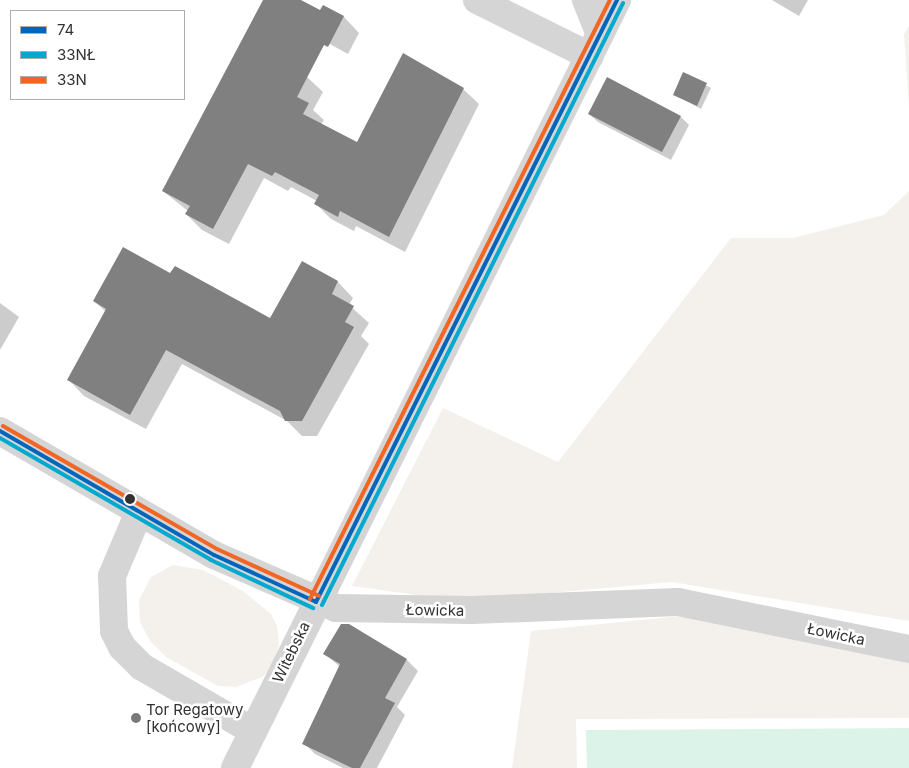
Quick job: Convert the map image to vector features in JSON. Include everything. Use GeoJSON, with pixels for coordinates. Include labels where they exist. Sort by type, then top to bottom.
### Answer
{"type":"FeatureCollection","features":[{"type":"Feature","properties":{"kind":"street"},"geometry":{"type":"LineString","coordinates":[[477,0],[595,45]]}},
{"type":"Feature","properties":{"kind":"street"},"geometry":{"type":"LineString","coordinates":[[586,0],[595,45]]}},
{"type":"Feature","properties":{"kind":"street","name":"Witebska"},"geometry":{"type":"LineString","coordinates":[[235,768],[616,0]]}},
{"type":"Feature","properties":{"kind":"street","name":"Łowicka"},"geometry":{"type":"LineString","coordinates":[[0,431],[214,555],[316,602],[336,608],[472,610],[678,602],[909,649]]}},
{"type":"Feature","properties":{"kind":"street"},"geometry":{"type":"LineString","coordinates":[[140,512],[112,576],[114,631],[122,647],[142,667],[253,731]]}},
{"type":"Feature","properties":{"kind":"shaded area"},"geometry":{"type":"Polygon","coordinates":[[[909,26],[909,108],[904,34],[909,26]]]}},
{"type":"Feature","properties":{"kind":"shaded area"},"geometry":{"type":"Polygon","coordinates":[[[909,191],[909,621],[672,582],[460,601],[352,586],[443,408],[558,462],[731,238],[793,238],[884,215],[909,191]]]}},
{"type":"Feature","properties":{"kind":"shaded area"},"geometry":{"type":"Polygon","coordinates":[[[173,565],[203,570],[243,591],[271,614],[277,626],[279,645],[271,669],[262,677],[236,687],[218,686],[166,657],[150,641],[140,622],[139,600],[151,577],[173,565]]]}},
{"type":"Feature","properties":{"kind":"shaded area"},"geometry":{"type":"Polygon","coordinates":[[[691,615],[909,663],[909,718],[576,719],[577,768],[512,768],[531,631],[691,615]]]}},
{"type":"Feature","properties":{"kind":"shaded area"},"geometry":{"type":"Polygon","coordinates":[[[909,728],[909,768],[587,768],[586,730],[909,728]]]}},
{"type":"Feature","properties":{"kind":"building"},"geometry":{"type":"Polygon","coordinates":[[[263,0],[301,0],[320,10],[323,5],[344,16],[328,47],[324,45],[297,97],[309,103],[303,114],[357,142],[403,53],[464,88],[389,237],[340,211],[338,217],[314,204],[319,195],[275,172],[272,176],[248,164],[213,229],[185,214],[190,206],[162,191],[263,0]]]}},
{"type":"Feature","properties":{"kind":"building"},"geometry":{"type":"Polygon","coordinates":[[[683,72],[707,83],[697,106],[673,95],[683,72]]]}},
{"type":"Feature","properties":{"kind":"building"},"geometry":{"type":"Polygon","coordinates":[[[607,77],[681,116],[662,152],[588,114],[607,77]]]}},
{"type":"Feature","properties":{"kind":"building"},"geometry":{"type":"Polygon","coordinates":[[[123,247],[170,273],[175,266],[270,318],[302,261],[338,281],[332,294],[354,306],[345,322],[354,327],[302,421],[285,421],[280,411],[166,350],[130,415],[67,380],[106,309],[93,301],[123,247]]]}},
{"type":"Feature","properties":{"kind":"building"},"geometry":{"type":"Polygon","coordinates":[[[341,624],[349,624],[407,659],[385,698],[395,703],[360,768],[352,768],[302,744],[340,664],[323,654],[341,624]]]}},
{"type":"Feature","properties":{"kind":"transit line","name":"33N"},"geometry":{"type":"LineString","coordinates":[[310,599],[610,0]]}},
{"type":"Feature","properties":{"kind":"transit line","name":"74"},"geometry":{"type":"LineString","coordinates":[[316,602],[617,0]]}},
{"type":"Feature","properties":{"kind":"transit line","name":"33NŁ"},"geometry":{"type":"LineString","coordinates":[[322,605],[623,3]]}},
{"type":"Feature","properties":{"kind":"transit line","name":"33N"},"geometry":{"type":"LineString","coordinates":[[3,426],[217,549],[319,596]]}},
{"type":"Feature","properties":{"kind":"transit line","name":"74"},"geometry":{"type":"LineString","coordinates":[[0,431],[214,555],[316,602]]}},
{"type":"Feature","properties":{"kind":"transit line","name":"33NŁ"},"geometry":{"type":"LineString","coordinates":[[0,438],[211,560],[313,608]]}},
{"type":"Feature","properties":{"kind":"place","name":"Tor Regatowy [końcowy]"},"geometry":{"type":"Point","coordinates":[136,718]}}]}
